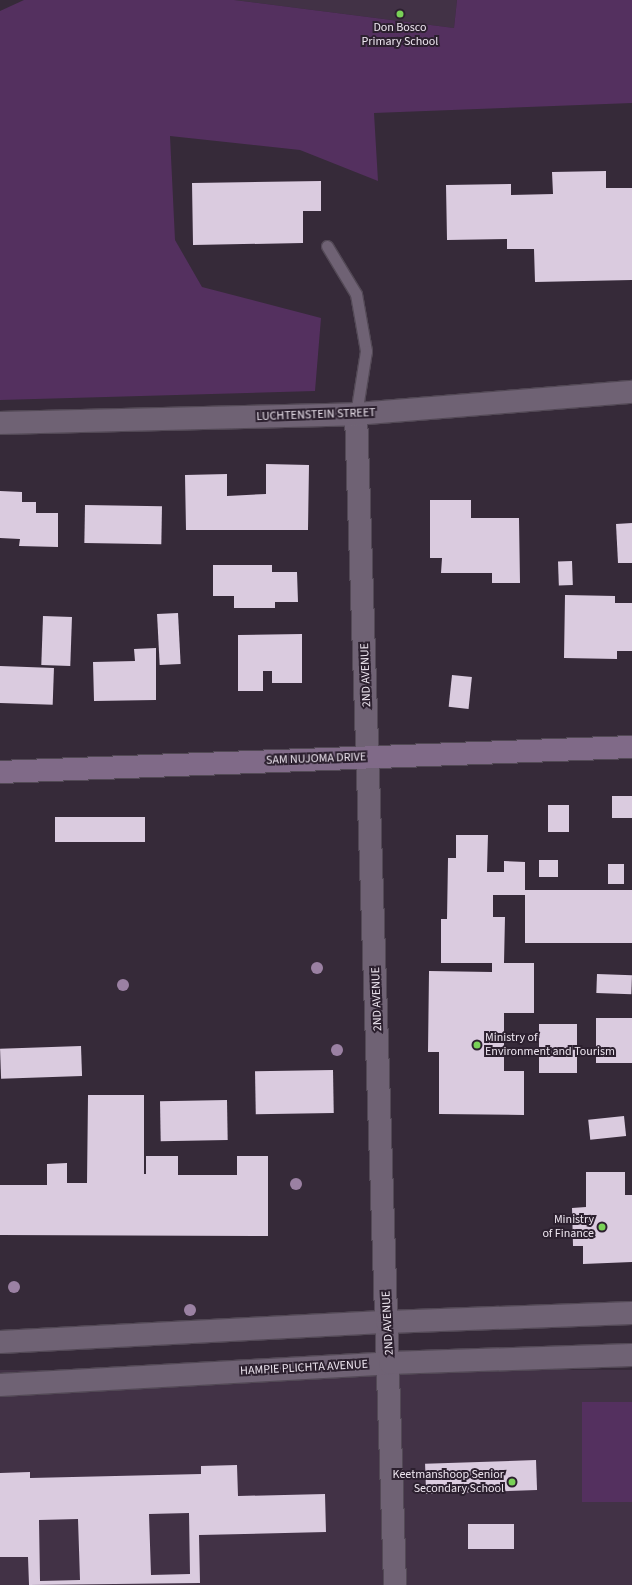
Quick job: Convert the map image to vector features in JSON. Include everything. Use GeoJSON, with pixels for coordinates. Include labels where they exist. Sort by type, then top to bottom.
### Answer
{"type":"FeatureCollection","features":[{"type":"Feature","properties":{"kind":"main road","name":"SAM NUJOMA DRIVE"},"geometry":{"type":"LineString","coordinates":[[0,772],[632,746]]}},
{"type":"Feature","properties":{"kind":"street","name":"LUCHTENSTEIN STREET"},"geometry":{"type":"LineString","coordinates":[[0,423],[356,414],[632,392]]}},
{"type":"Feature","properties":{"kind":"street","name":"2ND AVENUE"},"geometry":{"type":"LineString","coordinates":[[356,414],[369,757],[387,1322],[390,1363],[395,1585]]}},
{"type":"Feature","properties":{"kind":"street"},"geometry":{"type":"LineString","coordinates":[[0,1342],[387,1322],[632,1314]]}},
{"type":"Feature","properties":{"kind":"street","name":"HAMPIE PLICHTA AVENUE"},"geometry":{"type":"LineString","coordinates":[[0,1385],[390,1363],[632,1355]]}},
{"type":"Feature","properties":{"kind":"lane"},"geometry":{"type":"LineString","coordinates":[[327,246],[356,294],[366,351],[356,414]]}},
{"type":"Feature","properties":{"kind":"shaded area"},"geometry":{"type":"Polygon","coordinates":[[[24,0],[234,0],[454,28],[457,0],[632,0],[632,103],[374,113],[378,181],[300,150],[170,136],[175,240],[202,287],[321,318],[315,391],[0,400],[0,11],[24,0]]]}},
{"type":"Feature","properties":{"kind":"shaded area","name":"Don Bosco Primary School"},"geometry":{"type":"Polygon","coordinates":[[[234,0],[457,0],[454,28],[234,0]]]}},
{"type":"Feature","properties":{"kind":"shaded area"},"geometry":{"type":"Polygon","coordinates":[[[0,1370],[632,1370],[632,1585],[0,1585],[0,1370]]]}},
{"type":"Feature","properties":{"kind":"shaded area"},"geometry":{"type":"Polygon","coordinates":[[[582,1402],[632,1402],[632,1502],[582,1502],[582,1402]]]}},
{"type":"Feature","properties":{"kind":"building"},"geometry":{"type":"Polygon","coordinates":[[[606,171],[606,188],[632,188],[632,280],[535,282],[534,249],[507,249],[507,239],[447,240],[446,185],[511,184],[511,195],[553,194],[552,172],[606,171]]]}},
{"type":"Feature","properties":{"kind":"building"},"geometry":{"type":"Polygon","coordinates":[[[321,181],[321,211],[303,211],[303,243],[193,245],[192,183],[321,181]]]}},
{"type":"Feature","properties":{"kind":"building"},"geometry":{"type":"Polygon","coordinates":[[[266,464],[309,465],[308,530],[186,530],[185,475],[227,474],[227,496],[266,494],[266,464]]]}},
{"type":"Feature","properties":{"kind":"building"},"geometry":{"type":"Polygon","coordinates":[[[0,491],[22,492],[22,502],[36,502],[36,513],[58,513],[58,547],[19,546],[20,539],[0,538],[0,491]]]}},
{"type":"Feature","properties":{"kind":"building"},"geometry":{"type":"Polygon","coordinates":[[[430,500],[471,500],[471,518],[519,518],[520,583],[492,583],[492,573],[441,573],[442,558],[430,558],[430,500]]]}},
{"type":"Feature","properties":{"kind":"building"},"geometry":{"type":"Polygon","coordinates":[[[85,505],[162,506],[161,544],[84,543],[85,505]]]}},
{"type":"Feature","properties":{"kind":"building"},"geometry":{"type":"Polygon","coordinates":[[[632,523],[632,563],[618,563],[616,524],[632,523]]]}},
{"type":"Feature","properties":{"kind":"building"},"geometry":{"type":"Polygon","coordinates":[[[558,561],[572,561],[573,585],[559,585],[558,561]]]}},
{"type":"Feature","properties":{"kind":"building"},"geometry":{"type":"Polygon","coordinates":[[[213,565],[272,565],[272,572],[297,572],[298,602],[275,602],[275,608],[234,608],[234,596],[213,596],[213,565]]]}},
{"type":"Feature","properties":{"kind":"building"},"geometry":{"type":"Polygon","coordinates":[[[565,595],[615,596],[615,603],[632,603],[632,651],[617,651],[617,659],[564,658],[565,595]]]}},
{"type":"Feature","properties":{"kind":"building"},"geometry":{"type":"Polygon","coordinates":[[[178,613],[181,664],[160,665],[157,614],[178,613]]]}},
{"type":"Feature","properties":{"kind":"building"},"geometry":{"type":"Polygon","coordinates":[[[43,616],[72,617],[70,666],[41,665],[43,616]]]}},
{"type":"Feature","properties":{"kind":"building"},"geometry":{"type":"Polygon","coordinates":[[[302,634],[302,683],[272,683],[272,671],[263,671],[263,691],[238,691],[238,635],[302,634]]]}},
{"type":"Feature","properties":{"kind":"building"},"geometry":{"type":"Polygon","coordinates":[[[156,648],[156,700],[94,701],[93,662],[135,661],[134,649],[156,648]]]}},
{"type":"Feature","properties":{"kind":"building"},"geometry":{"type":"Polygon","coordinates":[[[0,666],[54,668],[53,705],[0,703],[0,666]]]}},
{"type":"Feature","properties":{"kind":"building"},"geometry":{"type":"Polygon","coordinates":[[[452,675],[472,677],[469,709],[449,707],[452,675]]]}},
{"type":"Feature","properties":{"kind":"building"},"geometry":{"type":"Polygon","coordinates":[[[612,796],[632,796],[632,818],[612,818],[612,796]]]}},
{"type":"Feature","properties":{"kind":"building"},"geometry":{"type":"Polygon","coordinates":[[[548,805],[569,805],[569,832],[548,832],[548,805]]]}},
{"type":"Feature","properties":{"kind":"building"},"geometry":{"type":"Polygon","coordinates":[[[55,817],[145,817],[145,842],[55,842],[55,817]]]}},
{"type":"Feature","properties":{"kind":"building"},"geometry":{"type":"Polygon","coordinates":[[[456,835],[488,835],[487,872],[504,872],[504,861],[525,862],[525,895],[493,895],[493,917],[505,917],[504,963],[534,963],[534,1013],[504,1013],[504,1071],[524,1071],[524,1115],[439,1114],[439,1052],[428,1052],[429,971],[492,972],[492,963],[441,963],[441,919],[447,919],[448,858],[456,858],[456,835]]]}},
{"type":"Feature","properties":{"kind":"building"},"geometry":{"type":"Polygon","coordinates":[[[539,860],[558,860],[558,877],[539,877],[539,860]]]}},
{"type":"Feature","properties":{"kind":"building"},"geometry":{"type":"Polygon","coordinates":[[[608,864],[624,864],[624,884],[608,884],[608,864]]]}},
{"type":"Feature","properties":{"kind":"building"},"geometry":{"type":"Polygon","coordinates":[[[525,890],[632,890],[632,943],[525,943],[525,890]]]}},
{"type":"Feature","properties":{"kind":"building"},"geometry":{"type":"Polygon","coordinates":[[[597,974],[632,975],[631,994],[596,993],[597,974]]]}},
{"type":"Feature","properties":{"kind":"building"},"geometry":{"type":"Polygon","coordinates":[[[596,1018],[632,1018],[632,1063],[596,1063],[596,1018]]]}},
{"type":"Feature","properties":{"kind":"building"},"geometry":{"type":"Polygon","coordinates":[[[539,1024],[577,1024],[577,1073],[539,1073],[539,1024]]]}},
{"type":"Feature","properties":{"kind":"building"},"geometry":{"type":"Polygon","coordinates":[[[81,1046],[82,1076],[1,1079],[0,1049],[81,1046]]]}},
{"type":"Feature","properties":{"kind":"building"},"geometry":{"type":"Polygon","coordinates":[[[333,1070],[334,1113],[256,1114],[255,1071],[333,1070]]]}},
{"type":"Feature","properties":{"kind":"building"},"geometry":{"type":"Polygon","coordinates":[[[88,1095],[144,1095],[144,1174],[146,1174],[146,1156],[178,1156],[178,1175],[237,1175],[237,1156],[268,1156],[268,1236],[0,1235],[0,1185],[47,1185],[47,1164],[67,1163],[67,1183],[87,1183],[88,1095]]]}},
{"type":"Feature","properties":{"kind":"building"},"geometry":{"type":"Polygon","coordinates":[[[227,1100],[228,1140],[161,1141],[160,1101],[227,1100]]]}},
{"type":"Feature","properties":{"kind":"building"},"geometry":{"type":"Polygon","coordinates":[[[624,1116],[626,1136],[590,1140],[588,1120],[624,1116]]]}},
{"type":"Feature","properties":{"kind":"building","name":"Ministry of Finance"},"geometry":{"type":"Polygon","coordinates":[[[586,1172],[625,1172],[625,1195],[632,1195],[632,1262],[583,1264],[583,1246],[573,1246],[572,1208],[586,1207],[586,1172]]]}},
{"type":"Feature","properties":{"kind":"building"},"geometry":{"type":"Polygon","coordinates":[[[536,1460],[537,1490],[426,1494],[425,1464],[536,1460]]]}},
{"type":"Feature","properties":{"kind":"building"},"geometry":{"type":"Polygon","coordinates":[[[237,1465],[238,1496],[325,1494],[326,1532],[199,1535],[200,1583],[29,1585],[28,1557],[0,1557],[0,1473],[30,1472],[30,1478],[201,1474],[201,1466],[237,1465]],[[189,1513],[149,1514],[151,1575],[190,1574],[189,1513]],[[78,1519],[39,1520],[40,1581],[80,1580],[78,1519]]]}},
{"type":"Feature","properties":{"kind":"building"},"geometry":{"type":"Polygon","coordinates":[[[468,1524],[514,1524],[514,1549],[468,1549],[468,1524]]]}},
{"type":"Feature","properties":{"kind":"place","name":"Don Bosco Primary School"},"geometry":{"type":"Point","coordinates":[400,14]}},
{"type":"Feature","properties":{"kind":"place","name":"Ministry of Environment and Tourism"},"geometry":{"type":"Point","coordinates":[477,1045]}},
{"type":"Feature","properties":{"kind":"place","name":"Ministry of Finance"},"geometry":{"type":"Point","coordinates":[602,1227]}},
{"type":"Feature","properties":{"kind":"place","name":"Keetmanshoop Senior Secondary School"},"geometry":{"type":"Point","coordinates":[512,1482]}}]}
